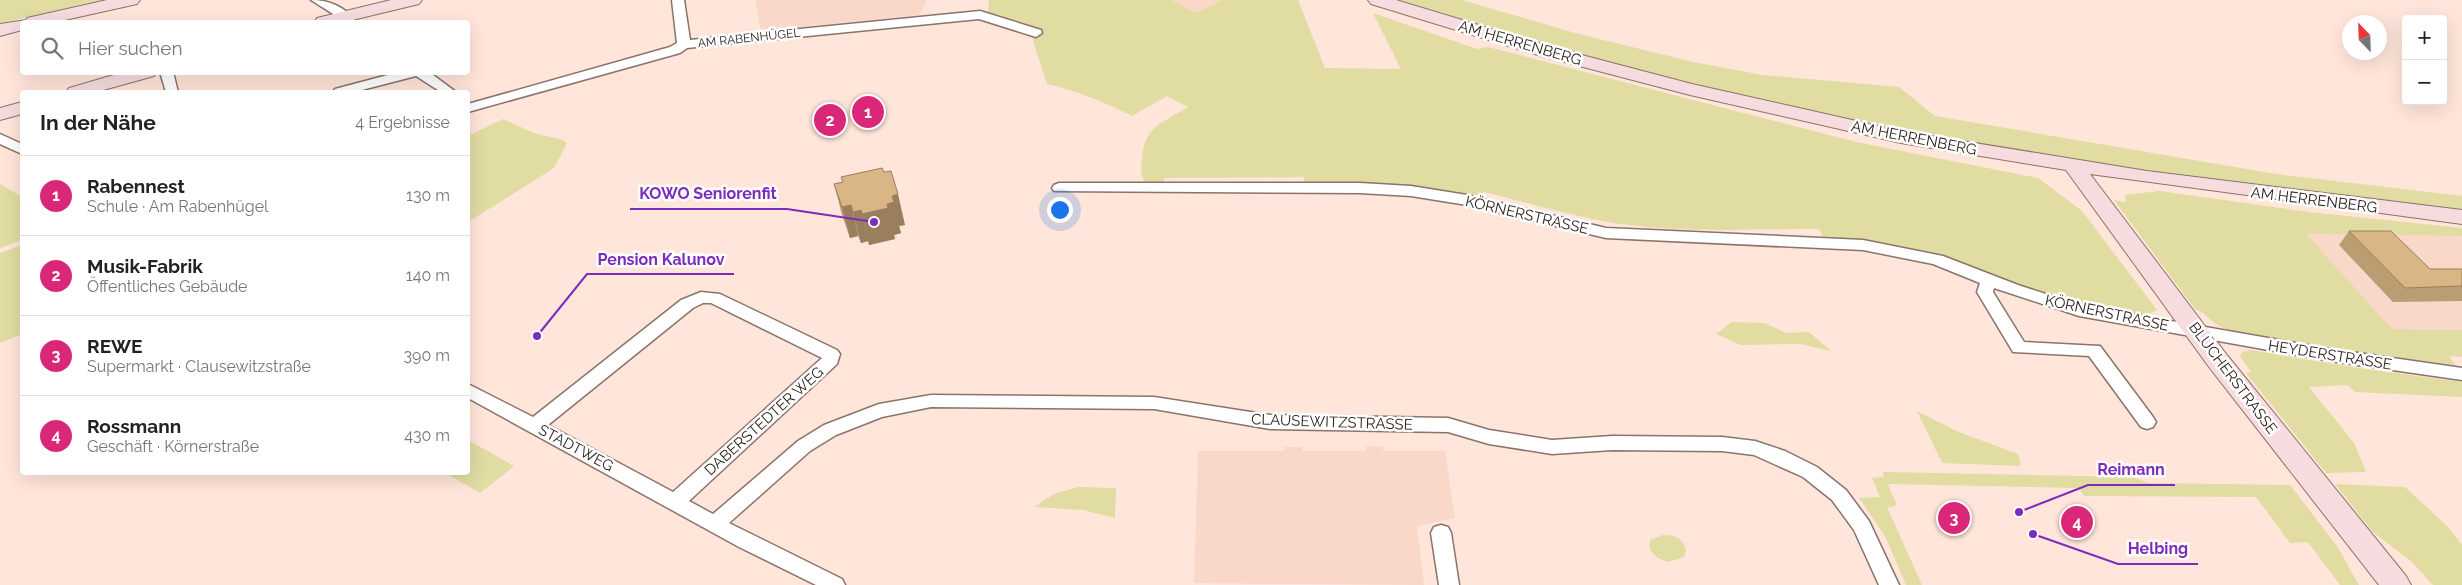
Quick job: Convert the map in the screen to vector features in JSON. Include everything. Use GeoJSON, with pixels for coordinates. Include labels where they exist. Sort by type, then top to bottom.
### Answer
{"type":"FeatureCollection","features":[{"type":"Feature","properties":{"kind":"main road"},"geometry":{"type":"LineString","coordinates":[[43,20],[131,0]]}},
{"type":"Feature","properties":{"kind":"main road"},"geometry":{"type":"LineString","coordinates":[[348,20],[412,0]]}},
{"type":"Feature","properties":{"kind":"main road","name":"AM HERRENBERG"},"geometry":{"type":"LineString","coordinates":[[1377,0],[1548,52],[1767,107],[1901,137],[2075,167],[2338,203],[2462,217]]}},
{"type":"Feature","properties":{"kind":"main road"},"geometry":{"type":"LineString","coordinates":[[0,30],[20,25]]}},
{"type":"Feature","properties":{"kind":"main road"},"geometry":{"type":"LineString","coordinates":[[83,90],[136,75]]}},
{"type":"Feature","properties":{"kind":"main road"},"geometry":{"type":"LineString","coordinates":[[0,114],[20,109]]}},
{"type":"Feature","properties":{"kind":"main road","name":"BLÜCHERSTRASSE"},"geometry":{"type":"LineString","coordinates":[[2075,167],[2090,190],[2318,489],[2396,585]]}},
{"type":"Feature","properties":{"kind":"street"},"geometry":{"type":"LineString","coordinates":[[317,0],[348,20]]}},
{"type":"Feature","properties":{"kind":"street"},"geometry":{"type":"LineString","coordinates":[[678,0],[684,44]]}},
{"type":"Feature","properties":{"kind":"street","name":"AM RABENHÜGEL"},"geometry":{"type":"LineString","coordinates":[[470,106],[675,50],[684,44],[980,15],[1036,33]]}},
{"type":"Feature","properties":{"kind":"street"},"geometry":{"type":"LineString","coordinates":[[167,75],[171,90]]}},
{"type":"Feature","properties":{"kind":"street"},"geometry":{"type":"LineString","coordinates":[[348,90],[405,75]]}},
{"type":"Feature","properties":{"kind":"street"},"geometry":{"type":"LineString","coordinates":[[422,75],[446,90]]}},
{"type":"Feature","properties":{"kind":"street"},"geometry":{"type":"LineString","coordinates":[[0,138],[20,149]]}},
{"type":"Feature","properties":{"kind":"street","name":"KÖRNERSTRASSE"},"geometry":{"type":"LineString","coordinates":[[1059,188],[1321,187],[1411,192],[1467,200],[1606,233],[1657,237],[1863,245],[1917,255],[2079,310],[2198,332]]}},
{"type":"Feature","properties":{"kind":"street"},"geometry":{"type":"LineString","coordinates":[[1990,280],[1985,292],[2019,348],[2094,350],[2148,422]]}},
{"type":"Feature","properties":{"kind":"street","name":"DABERSTEDTER WEG"},"geometry":{"type":"LineString","coordinates":[[534,426],[687,304],[701,297],[714,298],[831,354],[831,360],[679,504]]}},
{"type":"Feature","properties":{"kind":"street","name":"HEYDERSTRASSE"},"geometry":{"type":"LineString","coordinates":[[2198,332],[2348,358],[2462,374]]}},
{"type":"Feature","properties":{"kind":"street","name":"STADTWEG"},"geometry":{"type":"LineString","coordinates":[[470,391],[746,541],[835,585]]}},
{"type":"Feature","properties":{"kind":"street","name":"CLAUSEWITZSTRASSE"},"geometry":{"type":"LineString","coordinates":[[716,523],[804,446],[830,430],[904,405],[938,401],[1154,403],[1270,422],[1448,425],[1489,437],[1552,447],[1612,443],[1722,444],[1755,448],[1778,456],[1810,472],[1839,495],[1862,526],[1888,585]]}},
{"type":"Feature","properties":{"kind":"street"},"geometry":{"type":"LineString","coordinates":[[1442,533],[1450,585]]}},
{"type":"Feature","properties":{"kind":"shaded area"},"geometry":{"type":"Polygon","coordinates":[[[0,0],[102,0],[0,23],[0,0]]]}},
{"type":"Feature","properties":{"kind":"shaded area"},"geometry":{"type":"Polygon","coordinates":[[[755,0],[927,0],[919,15],[761,31],[755,0]]]}},
{"type":"Feature","properties":{"kind":"shaded area"},"geometry":{"type":"Polygon","coordinates":[[[989,0],[1172,0],[1195,13],[1223,0],[1298,0],[1325,68],[1401,69],[1373,13],[1477,49],[1488,47],[1856,142],[2038,178],[2082,211],[2157,310],[2147,315],[2078,304],[2046,296],[1918,251],[1862,241],[1824,238],[1819,229],[1720,230],[1646,227],[1587,218],[1484,192],[1480,199],[1305,183],[1304,177],[1164,178],[1164,183],[1145,182],[1141,168],[1144,148],[1151,132],[1157,126],[1188,107],[1167,96],[1132,116],[1091,97],[1047,84],[1028,25],[988,13],[989,0]]]}},
{"type":"Feature","properties":{"kind":"shaded area"},"geometry":{"type":"Polygon","coordinates":[[[1172,0],[1223,0],[1195,13],[1172,0]]]}},
{"type":"Feature","properties":{"kind":"shaded area"},"geometry":{"type":"Polygon","coordinates":[[[1391,0],[1462,0],[1575,33],[1693,62],[1763,75],[1899,87],[1935,116],[2276,174],[2462,196],[2462,212],[2239,184],[2016,152],[1869,125],[1688,84],[1391,0]]]}},
{"type":"Feature","properties":{"kind":"shaded area"},"geometry":{"type":"Polygon","coordinates":[[[503,119],[534,133],[563,140],[567,143],[554,168],[470,221],[470,135],[503,119]]]}},
{"type":"Feature","properties":{"kind":"shaded area"},"geometry":{"type":"Polygon","coordinates":[[[0,184],[20,196],[20,241],[0,248],[0,184]]]}},
{"type":"Feature","properties":{"kind":"shaded area"},"geometry":{"type":"Polygon","coordinates":[[[2159,191],[2309,212],[2462,228],[2462,236],[2306,234],[2392,329],[2462,330],[2462,357],[2449,356],[2458,368],[2291,345],[2288,340],[2245,334],[2217,325],[2195,309],[2114,200],[2126,202],[2125,195],[2159,191]]]}},
{"type":"Feature","properties":{"kind":"shaded area"},"geometry":{"type":"Polygon","coordinates":[[[2305,234],[2462,236],[2462,330],[2392,329],[2305,234]]]}},
{"type":"Feature","properties":{"kind":"shaded area"},"geometry":{"type":"Polygon","coordinates":[[[20,246],[20,335],[0,343],[0,253],[20,246]]]}},
{"type":"Feature","properties":{"kind":"shaded area"},"geometry":{"type":"Polygon","coordinates":[[[1732,322],[1765,323],[1786,333],[1809,332],[1831,351],[1800,344],[1741,345],[1716,334],[1732,322]]]}},
{"type":"Feature","properties":{"kind":"shaded area"},"geometry":{"type":"Polygon","coordinates":[[[2251,350],[2351,367],[2462,382],[2462,397],[2355,392],[2348,385],[2309,387],[2354,443],[2366,472],[2326,473],[2246,373],[2251,372],[2240,356],[2242,352],[2251,350]]]}},
{"type":"Feature","properties":{"kind":"shaded area"},"geometry":{"type":"Polygon","coordinates":[[[1917,411],[1959,432],[2018,454],[2021,466],[1942,463],[1917,411]]]}},
{"type":"Feature","properties":{"kind":"shaded area"},"geometry":{"type":"Polygon","coordinates":[[[470,441],[514,466],[480,493],[448,475],[470,475],[470,441]]]}},
{"type":"Feature","properties":{"kind":"shaded area"},"geometry":{"type":"Polygon","coordinates":[[[1366,446],[1383,446],[1383,451],[1445,451],[1455,518],[1417,526],[1424,585],[1194,583],[1198,451],[1284,451],[1284,447],[1302,447],[1303,451],[1366,451],[1366,446]]]}},
{"type":"Feature","properties":{"kind":"shaded area"},"geometry":{"type":"Polygon","coordinates":[[[1883,472],[2133,477],[2148,483],[2290,485],[2337,546],[2359,585],[2340,585],[2308,542],[2290,543],[2256,497],[2084,496],[2079,488],[1888,484],[1897,506],[1887,507],[1922,585],[1906,585],[1885,536],[1859,498],[1880,497],[1872,478],[1884,477],[1883,472]]]}},
{"type":"Feature","properties":{"kind":"shaded area"},"geometry":{"type":"Polygon","coordinates":[[[2335,484],[2405,487],[2447,526],[2462,545],[2462,585],[2433,585],[2412,562],[2373,532],[2335,484]]]}},
{"type":"Feature","properties":{"kind":"shaded area"},"geometry":{"type":"Polygon","coordinates":[[[1078,487],[1116,488],[1115,518],[1083,510],[1034,507],[1054,494],[1078,487]]]}},
{"type":"Feature","properties":{"kind":"shaded area"},"geometry":{"type":"Polygon","coordinates":[[[1663,535],[1681,540],[1686,550],[1684,557],[1668,562],[1651,552],[1650,540],[1663,535]]]}},
{"type":"Feature","properties":{"kind":"building"},"geometry":{"type":"Polygon","coordinates":[[[882,168],[884,172],[891,171],[898,194],[892,196],[894,202],[887,204],[888,208],[862,214],[861,210],[853,212],[851,205],[842,207],[834,184],[843,182],[841,177],[882,168]]]}},
{"type":"Feature","properties":{"kind":"building"},"geometry":{"type":"Polygon","coordinates":[[[2349,231],[2391,231],[2430,269],[2462,269],[2462,286],[2405,288],[2349,231]]]}},
{"type":"Feature","properties":{"kind":"place","name":"Rabennest"},"geometry":{"type":"Point","coordinates":[868,112]}},
{"type":"Feature","properties":{"kind":"place","name":"Musik-Fabrik"},"geometry":{"type":"Point","coordinates":[830,120]}},
{"type":"Feature","properties":{"kind":"place","name":"KOWO Seniorenfit"},"geometry":{"type":"Point","coordinates":[874,222]}},
{"type":"Feature","properties":{"kind":"place","name":"Pension Kalunov"},"geometry":{"type":"Point","coordinates":[537,336]}},
{"type":"Feature","properties":{"kind":"place","name":"Reimann"},"geometry":{"type":"Point","coordinates":[2019,512]}},
{"type":"Feature","properties":{"kind":"place","name":"REWE"},"geometry":{"type":"Point","coordinates":[1954,518]}},
{"type":"Feature","properties":{"kind":"place","name":"Rossmann"},"geometry":{"type":"Point","coordinates":[2077,522]}},
{"type":"Feature","properties":{"kind":"place","name":"Helbing"},"geometry":{"type":"Point","coordinates":[2033,534]}}]}
